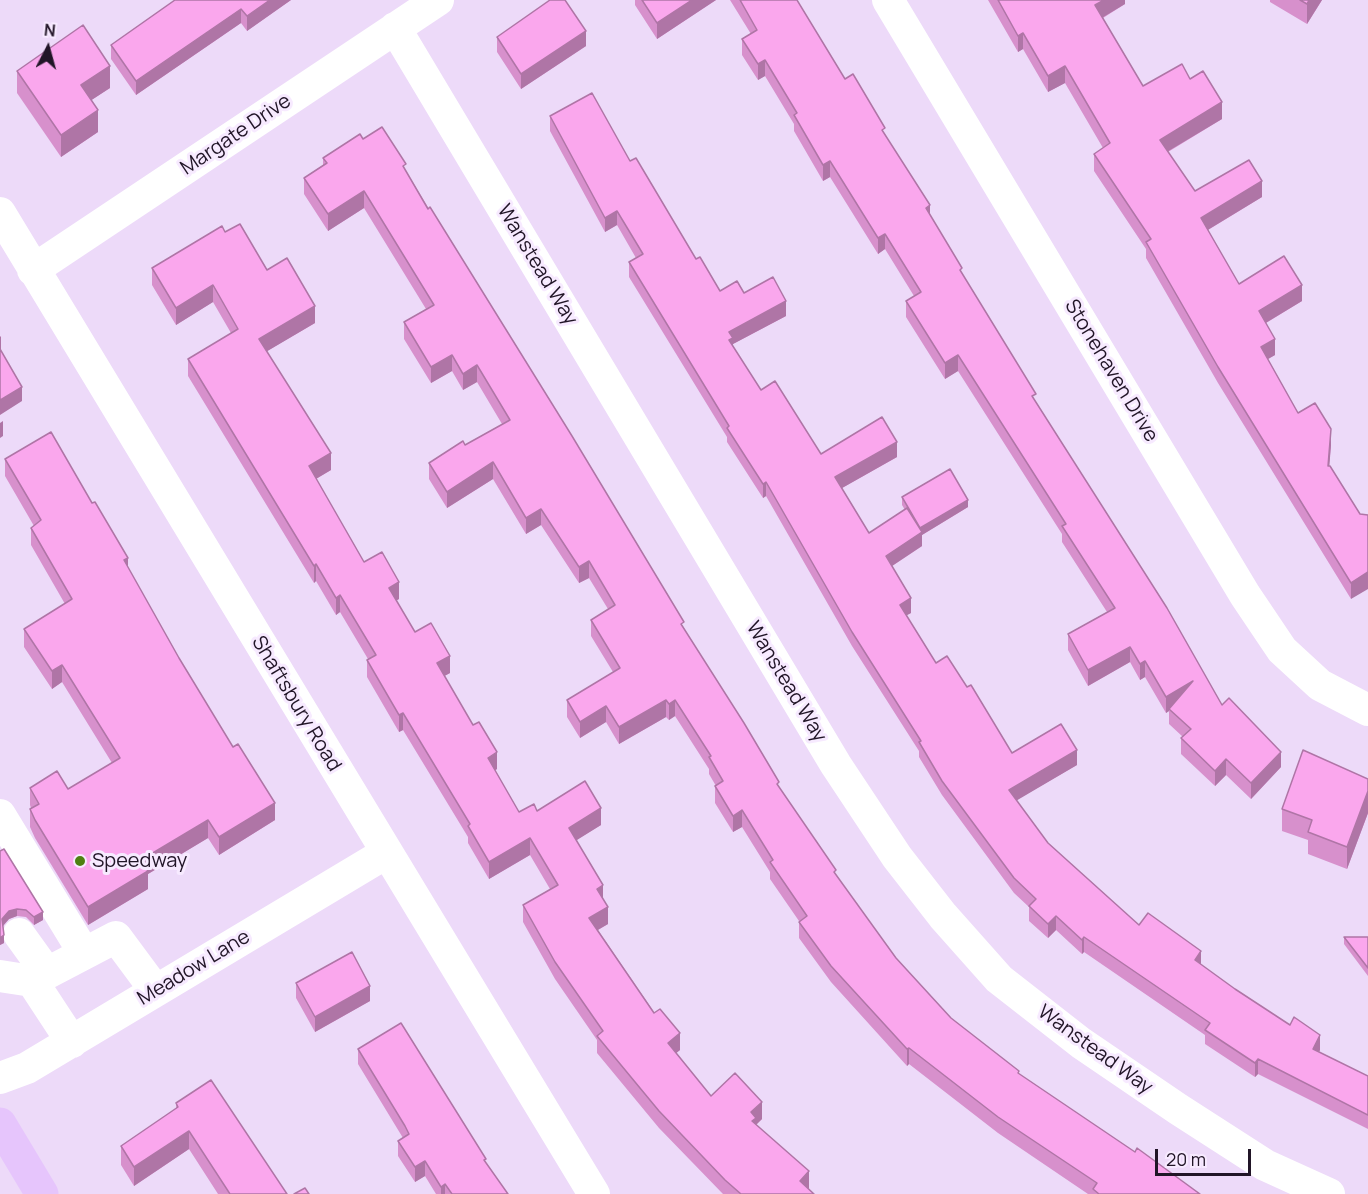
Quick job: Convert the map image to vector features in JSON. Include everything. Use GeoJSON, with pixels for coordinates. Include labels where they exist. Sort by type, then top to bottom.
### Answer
{"type":"FeatureCollection","features":[{"type":"Feature","properties":{"kind":"highway"},"geometry":{"type":"LineString","coordinates":[[0,1124],[42,1194]]}},
{"type":"Feature","properties":{"kind":"street","name":"Margate Drive"},"geometry":{"type":"LineString","coordinates":[[33,270],[438,0]]}},
{"type":"Feature","properties":{"kind":"street","name":"Stonehaven Drive"},"geometry":{"type":"LineString","coordinates":[[888,0],[1245,595],[1282,650],[1320,685],[1368,710]]}},
{"type":"Feature","properties":{"kind":"street","name":"Wanstead Way"},"geometry":{"type":"LineString","coordinates":[[395,28],[836,765],[897,857],[943,916],[999,980],[1081,1042],[1265,1165],[1329,1194]]}},
{"type":"Feature","properties":{"kind":"street","name":"Shaftsbury Road"},"geometry":{"type":"LineString","coordinates":[[0,213],[594,1194]]}},
{"type":"Feature","properties":{"kind":"street"},"geometry":{"type":"LineString","coordinates":[[0,815],[32,875],[84,953]]}},
{"type":"Feature","properties":{"kind":"street","name":"Meadow Lane"},"geometry":{"type":"LineString","coordinates":[[0,1078],[27,1068],[72,1042],[386,853]]}},
{"type":"Feature","properties":{"kind":"street"},"geometry":{"type":"LineString","coordinates":[[19,934],[72,1042]]}},
{"type":"Feature","properties":{"kind":"street"},"geometry":{"type":"LineString","coordinates":[[0,976],[40,977],[116,937],[156,991]]}},
{"type":"Feature","properties":{"kind":"building"},"geometry":{"type":"Polygon","coordinates":[[[175,0],[270,0],[247,16],[241,9],[136,81],[111,45],[175,0]]]}},
{"type":"Feature","properties":{"kind":"building"},"geometry":{"type":"Polygon","coordinates":[[[550,0],[565,0],[586,31],[521,74],[497,37],[550,0]]]}},
{"type":"Feature","properties":{"kind":"building"},"geometry":{"type":"Polygon","coordinates":[[[642,0],[692,0],[657,23],[642,0]]]}},
{"type":"Feature","properties":{"kind":"building"},"geometry":{"type":"Polygon","coordinates":[[[740,0],[797,0],[845,79],[853,74],[885,128],[882,130],[930,205],[926,208],[962,268],[960,270],[1036,394],[1032,396],[1167,608],[1222,705],[1229,698],[1281,752],[1251,783],[1226,759],[1215,771],[1181,738],[1191,729],[1169,709],[1193,681],[1166,697],[1145,661],[1140,664],[1130,647],[1088,670],[1068,634],[1115,608],[1062,526],[1066,524],[958,355],[945,363],[906,301],[921,292],[885,234],[878,238],[830,161],[823,165],[794,115],[797,113],[765,60],[758,64],[742,39],[757,30],[740,0]]]}},
{"type":"Feature","properties":{"kind":"building"},"geometry":{"type":"Polygon","coordinates":[[[998,0],[1104,0],[1095,5],[1143,86],[1182,64],[1190,79],[1203,71],[1222,102],[1160,140],[1195,191],[1249,160],[1262,181],[1201,218],[1239,284],[1284,256],[1302,285],[1259,311],[1275,339],[1261,347],[1298,413],[1315,403],[1331,429],[1328,466],[1360,514],[1368,515],[1368,572],[1351,583],[1218,367],[1146,242],[1151,239],[1094,154],[1110,143],[1065,66],[1048,76],[1023,33],[1018,36],[998,0]]]}},
{"type":"Feature","properties":{"kind":"building"},"geometry":{"type":"Polygon","coordinates":[[[83,25],[110,66],[81,85],[98,110],[61,135],[17,71],[83,25]]]}},
{"type":"Feature","properties":{"kind":"building"},"geometry":{"type":"Polygon","coordinates":[[[592,93],[630,161],[636,158],[696,259],[700,257],[720,291],[737,281],[744,293],[773,277],[786,301],[729,332],[733,338],[729,340],[761,390],[775,381],[821,454],[882,417],[897,442],[835,477],[869,533],[907,508],[922,532],[886,556],[911,598],[900,605],[936,663],[947,656],[967,687],[971,685],[1012,753],[1061,724],[1077,750],[1009,790],[1048,843],[1139,925],[1148,913],[1201,951],[1195,960],[1235,989],[1290,1025],[1294,1017],[1320,1035],[1313,1049],[1368,1076],[1368,1115],[1258,1059],[1255,1063],[1205,1030],[1210,1023],[1084,937],[1082,940],[1056,916],[1048,924],[1029,906],[1036,899],[1014,878],[942,781],[919,742],[921,741],[852,632],[766,482],[763,484],[727,428],[729,426],[629,262],[643,254],[617,211],[605,218],[550,116],[592,93]]]}},
{"type":"Feature","properties":{"kind":"building"},"geometry":{"type":"Polygon","coordinates":[[[382,127],[406,164],[403,166],[428,209],[430,207],[684,622],[681,624],[744,723],[779,782],[777,784],[836,870],[834,872],[896,958],[951,1018],[1019,1071],[1018,1073],[1135,1152],[1137,1148],[1200,1194],[1099,1194],[1093,1189],[1097,1183],[998,1117],[909,1048],[907,1049],[831,966],[799,922],[807,916],[770,862],[773,860],[742,810],[733,816],[715,786],[723,781],[709,757],[711,756],[675,700],[669,704],[666,700],[619,727],[606,706],[580,722],[567,700],[620,668],[591,620],[615,605],[589,561],[579,567],[541,509],[526,518],[493,462],[447,492],[429,463],[463,441],[465,445],[510,420],[477,365],[463,374],[452,355],[431,367],[404,322],[434,305],[364,191],[328,214],[304,178],[327,163],[323,158],[360,134],[363,139],[382,127]]]}},
{"type":"Feature","properties":{"kind":"building"},"geometry":{"type":"Polygon","coordinates":[[[240,224],[267,270],[287,258],[315,306],[259,339],[331,453],[309,466],[364,562],[382,552],[399,582],[389,588],[415,632],[431,623],[450,656],[437,663],[473,725],[479,722],[497,752],[488,758],[519,812],[534,804],[537,811],[585,781],[601,808],[569,828],[603,885],[597,889],[608,907],[589,918],[654,1013],[660,1009],[680,1033],[668,1043],[711,1096],[735,1073],[762,1102],[751,1112],[756,1118],[752,1121],[809,1171],[800,1181],[814,1194],[741,1194],[659,1111],[597,1036],[603,1031],[555,962],[523,905],[558,885],[530,838],[489,862],[468,826],[470,824],[403,713],[399,715],[367,660],[376,655],[340,595],[336,598],[316,564],[314,566],[188,359],[238,329],[213,285],[176,308],[152,268],[222,226],[225,232],[240,224]]]}},
{"type":"Feature","properties":{"kind":"building"},"geometry":{"type":"Polygon","coordinates":[[[0,349],[22,387],[0,400],[0,349]]]}},
{"type":"Feature","properties":{"kind":"building"},"geometry":{"type":"Polygon","coordinates":[[[51,432],[92,503],[95,502],[128,558],[124,560],[179,658],[233,747],[238,744],[275,803],[219,837],[208,820],[141,860],[148,871],[88,907],[30,809],[39,804],[30,788],[57,771],[68,789],[120,758],[62,665],[52,671],[24,629],[72,599],[31,528],[41,520],[5,459],[51,432]]]}},
{"type":"Feature","properties":{"kind":"building"},"geometry":{"type":"Polygon","coordinates":[[[950,469],[968,500],[920,528],[902,497],[950,469]]]}},
{"type":"Feature","properties":{"kind":"building"},"geometry":{"type":"Polygon","coordinates":[[[1303,750],[1368,779],[1368,791],[1347,847],[1308,832],[1312,820],[1282,809],[1303,750]]]}},
{"type":"Feature","properties":{"kind":"building"},"geometry":{"type":"Polygon","coordinates":[[[4,849],[43,912],[34,917],[26,910],[9,911],[2,919],[4,935],[0,938],[0,851],[4,849]]]}},
{"type":"Feature","properties":{"kind":"building"},"geometry":{"type":"Polygon","coordinates":[[[1344,937],[1368,937],[1368,968],[1344,937]]]}},
{"type":"Feature","properties":{"kind":"building"},"geometry":{"type":"Polygon","coordinates":[[[352,952],[370,986],[315,1017],[296,983],[352,952]]]}},
{"type":"Feature","properties":{"kind":"building"},"geometry":{"type":"Polygon","coordinates":[[[401,1023],[486,1159],[484,1160],[508,1194],[452,1194],[445,1184],[441,1187],[425,1161],[415,1167],[398,1141],[409,1134],[358,1049],[401,1023]]]}},
{"type":"Feature","properties":{"kind":"building"},"geometry":{"type":"Polygon","coordinates":[[[211,1080],[287,1194],[230,1194],[189,1131],[134,1167],[121,1146],[178,1107],[176,1103],[211,1080]]]}},
{"type":"Feature","properties":{"kind":"building"},"geometry":{"type":"Polygon","coordinates":[[[305,1188],[309,1194],[294,1194],[305,1188]]]}},
{"type":"Feature","properties":{"kind":"place","name":"Speedway"},"geometry":{"type":"Point","coordinates":[80,861]}}]}
